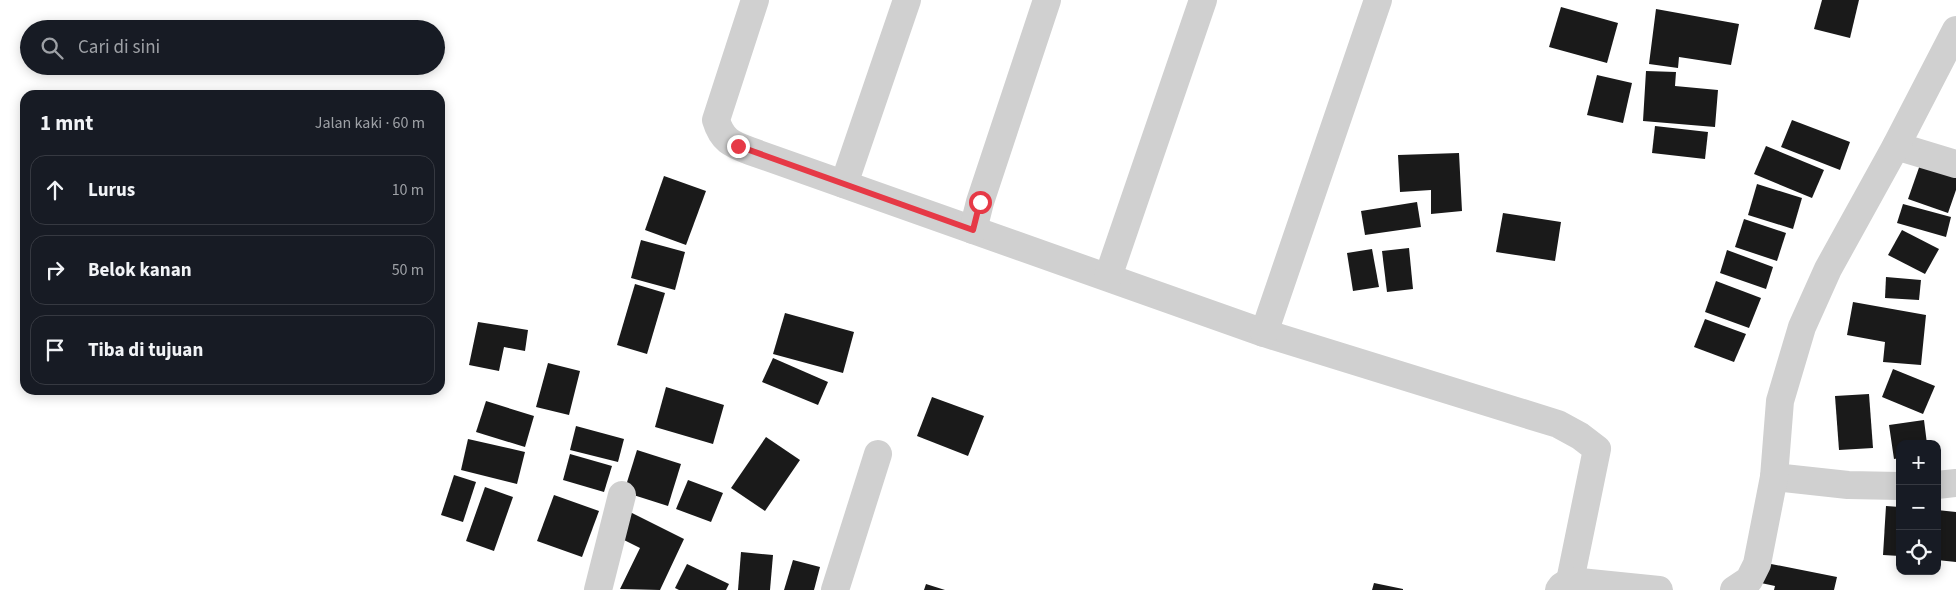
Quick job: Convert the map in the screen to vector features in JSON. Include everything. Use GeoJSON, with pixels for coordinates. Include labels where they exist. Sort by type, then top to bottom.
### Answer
{"type":"FeatureCollection","features":[{"type":"Feature","properties":{"kind":"street"},"geometry":{"type":"LineString","coordinates":[[755,0],[716,120],[720,132],[731,143],[1264,334],[1558,424],[1580,436],[1597,449],[1564,585],[1659,590]]}},
{"type":"Feature","properties":{"kind":"street"},"geometry":{"type":"LineString","coordinates":[[844,184],[907,0]]}},
{"type":"Feature","properties":{"kind":"street"},"geometry":{"type":"LineString","coordinates":[[973,230],[980,202],[1047,0]]}},
{"type":"Feature","properties":{"kind":"street"},"geometry":{"type":"LineString","coordinates":[[1108,277],[1203,0]]}},
{"type":"Feature","properties":{"kind":"street"},"geometry":{"type":"LineString","coordinates":[[1264,334],[1378,0]]}},
{"type":"Feature","properties":{"kind":"street"},"geometry":{"type":"LineString","coordinates":[[1734,590],[1748,580],[1757,564],[1774,477],[1780,401],[1802,327],[1828,269],[1896,146],[1956,30]]}},
{"type":"Feature","properties":{"kind":"street"},"geometry":{"type":"LineString","coordinates":[[1896,146],[1956,164]]}},
{"type":"Feature","properties":{"kind":"street"},"geometry":{"type":"LineString","coordinates":[[835,590],[878,454]]}},
{"type":"Feature","properties":{"kind":"street"},"geometry":{"type":"LineString","coordinates":[[1774,477],[1848,485],[1896,486]]}},
{"type":"Feature","properties":{"kind":"street"},"geometry":{"type":"LineString","coordinates":[[1941,485],[1956,483]]}},
{"type":"Feature","properties":{"kind":"street"},"geometry":{"type":"LineString","coordinates":[[598,590],[622,495]]}},
{"type":"Feature","properties":{"kind":"building"},"geometry":{"type":"Polygon","coordinates":[[[1822,0],[1859,0],[1850,38],[1814,29],[1822,0]]]}},
{"type":"Feature","properties":{"kind":"building"},"geometry":{"type":"Polygon","coordinates":[[[1561,7],[1618,23],[1607,63],[1549,47],[1561,7]]]}},
{"type":"Feature","properties":{"kind":"building"},"geometry":{"type":"Polygon","coordinates":[[[1656,9],[1739,24],[1731,65],[1679,57],[1678,68],[1649,64],[1656,9]]]}},
{"type":"Feature","properties":{"kind":"building"},"geometry":{"type":"Polygon","coordinates":[[[1646,71],[1676,72],[1675,86],[1718,90],[1715,127],[1643,121],[1646,71]]]}},
{"type":"Feature","properties":{"kind":"building"},"geometry":{"type":"Polygon","coordinates":[[[1597,75],[1632,83],[1623,123],[1587,115],[1597,75]]]}},
{"type":"Feature","properties":{"kind":"building"},"geometry":{"type":"Polygon","coordinates":[[[1792,120],[1850,142],[1840,170],[1781,147],[1792,120]]]}},
{"type":"Feature","properties":{"kind":"building"},"geometry":{"type":"Polygon","coordinates":[[[1655,126],[1708,132],[1705,159],[1652,153],[1655,126]]]}},
{"type":"Feature","properties":{"kind":"building"},"geometry":{"type":"Polygon","coordinates":[[[1766,146],[1824,170],[1812,198],[1754,174],[1766,146]]]}},
{"type":"Feature","properties":{"kind":"building"},"geometry":{"type":"Polygon","coordinates":[[[1459,153],[1462,211],[1431,214],[1431,190],[1400,192],[1398,155],[1459,153]]]}},
{"type":"Feature","properties":{"kind":"building"},"geometry":{"type":"Polygon","coordinates":[[[1922,159],[1956,171],[1956,190],[1948,213],[1908,199],[1922,159]]]}},
{"type":"Feature","properties":{"kind":"building"},"geometry":{"type":"Polygon","coordinates":[[[664,176],[706,191],[686,245],[645,230],[664,176]]]}},
{"type":"Feature","properties":{"kind":"building"},"geometry":{"type":"Polygon","coordinates":[[[1757,184],[1802,198],[1793,229],[1748,215],[1757,184]]]}},
{"type":"Feature","properties":{"kind":"building"},"geometry":{"type":"Polygon","coordinates":[[[1417,202],[1421,227],[1365,235],[1361,211],[1417,202]]]}},
{"type":"Feature","properties":{"kind":"building"},"geometry":{"type":"Polygon","coordinates":[[[1903,204],[1951,217],[1946,237],[1897,223],[1903,204]]]}},
{"type":"Feature","properties":{"kind":"building"},"geometry":{"type":"Polygon","coordinates":[[[1503,213],[1561,222],[1555,261],[1496,252],[1503,213]]]}},
{"type":"Feature","properties":{"kind":"building"},"geometry":{"type":"Polygon","coordinates":[[[1744,219],[1786,233],[1777,261],[1735,247],[1744,219]]]}},
{"type":"Feature","properties":{"kind":"building"},"geometry":{"type":"Polygon","coordinates":[[[1902,230],[1939,249],[1925,274],[1888,255],[1902,230]]]}},
{"type":"Feature","properties":{"kind":"building"},"geometry":{"type":"Polygon","coordinates":[[[641,240],[685,252],[675,290],[631,278],[641,240]]]}},
{"type":"Feature","properties":{"kind":"building"},"geometry":{"type":"Polygon","coordinates":[[[1409,248],[1413,289],[1387,292],[1382,251],[1409,248]]]}},
{"type":"Feature","properties":{"kind":"building"},"geometry":{"type":"Polygon","coordinates":[[[1372,249],[1379,287],[1353,291],[1347,253],[1372,249]]]}},
{"type":"Feature","properties":{"kind":"building"},"geometry":{"type":"Polygon","coordinates":[[[1727,250],[1773,267],[1766,289],[1720,273],[1727,250]]]}},
{"type":"Feature","properties":{"kind":"building"},"geometry":{"type":"Polygon","coordinates":[[[1886,277],[1921,280],[1919,300],[1885,298],[1886,277]]]}},
{"type":"Feature","properties":{"kind":"building"},"geometry":{"type":"Polygon","coordinates":[[[1716,281],[1761,298],[1749,328],[1705,312],[1716,281]]]}},
{"type":"Feature","properties":{"kind":"building"},"geometry":{"type":"Polygon","coordinates":[[[635,284],[665,293],[647,354],[617,345],[635,284]]]}},
{"type":"Feature","properties":{"kind":"building"},"geometry":{"type":"Polygon","coordinates":[[[1853,302],[1926,315],[1921,365],[1883,362],[1885,342],[1847,335],[1853,302]]]}},
{"type":"Feature","properties":{"kind":"building"},"geometry":{"type":"Polygon","coordinates":[[[785,313],[854,332],[843,373],[773,354],[785,313]]]}},
{"type":"Feature","properties":{"kind":"building"},"geometry":{"type":"Polygon","coordinates":[[[1705,319],[1746,334],[1734,362],[1694,347],[1705,319]]]}},
{"type":"Feature","properties":{"kind":"building"},"geometry":{"type":"Polygon","coordinates":[[[478,322],[528,330],[525,351],[504,347],[499,371],[469,365],[478,322]]]}},
{"type":"Feature","properties":{"kind":"building"},"geometry":{"type":"Polygon","coordinates":[[[773,358],[828,382],[818,405],[762,382],[773,358]]]}},
{"type":"Feature","properties":{"kind":"building"},"geometry":{"type":"Polygon","coordinates":[[[548,363],[580,371],[569,415],[536,407],[548,363]]]}},
{"type":"Feature","properties":{"kind":"building"},"geometry":{"type":"Polygon","coordinates":[[[1893,369],[1935,386],[1923,414],[1882,397],[1893,369]]]}},
{"type":"Feature","properties":{"kind":"building"},"geometry":{"type":"Polygon","coordinates":[[[666,387],[724,405],[713,444],[655,427],[666,387]]]}},
{"type":"Feature","properties":{"kind":"building"},"geometry":{"type":"Polygon","coordinates":[[[1869,394],[1873,448],[1839,450],[1835,396],[1869,394]]]}},
{"type":"Feature","properties":{"kind":"building"},"geometry":{"type":"Polygon","coordinates":[[[932,397],[984,416],[968,456],[917,436],[932,397]]]}},
{"type":"Feature","properties":{"kind":"building"},"geometry":{"type":"Polygon","coordinates":[[[486,401],[534,416],[525,447],[476,432],[486,401]]]}},
{"type":"Feature","properties":{"kind":"building"},"geometry":{"type":"Polygon","coordinates":[[[1924,420],[1926,440],[1896,440],[1896,459],[1894,459],[1889,425],[1924,420]]]}},
{"type":"Feature","properties":{"kind":"building"},"geometry":{"type":"Polygon","coordinates":[[[576,426],[624,439],[618,462],[570,450],[576,426]]]}},
{"type":"Feature","properties":{"kind":"building"},"geometry":{"type":"Polygon","coordinates":[[[766,437],[800,460],[765,511],[731,488],[766,437]]]}},
{"type":"Feature","properties":{"kind":"building"},"geometry":{"type":"Polygon","coordinates":[[[468,439],[525,452],[517,484],[461,470],[468,439]]]}},
{"type":"Feature","properties":{"kind":"building"},"geometry":{"type":"Polygon","coordinates":[[[637,450],[681,464],[668,506],[624,492],[637,450]]]}},
{"type":"Feature","properties":{"kind":"building"},"geometry":{"type":"Polygon","coordinates":[[[570,454],[612,466],[604,492],[563,480],[570,454]]]}},
{"type":"Feature","properties":{"kind":"building"},"geometry":{"type":"Polygon","coordinates":[[[454,475],[476,482],[463,522],[441,515],[454,475]]]}},
{"type":"Feature","properties":{"kind":"building"},"geometry":{"type":"Polygon","coordinates":[[[688,480],[723,493],[711,522],[676,509],[688,480]]]}},
{"type":"Feature","properties":{"kind":"building"},"geometry":{"type":"Polygon","coordinates":[[[485,487],[513,497],[494,551],[466,541],[485,487]]]}},
{"type":"Feature","properties":{"kind":"building"},"geometry":{"type":"Polygon","coordinates":[[[554,495],[599,511],[582,557],[537,541],[554,495]]]}},
{"type":"Feature","properties":{"kind":"building"},"geometry":{"type":"Polygon","coordinates":[[[1886,506],[1896,507],[1896,556],[1883,555],[1886,506]]]}},
{"type":"Feature","properties":{"kind":"building"},"geometry":{"type":"Polygon","coordinates":[[[1941,510],[1956,512],[1956,562],[1941,560],[1941,510]]]}},
{"type":"Feature","properties":{"kind":"building"},"geometry":{"type":"Polygon","coordinates":[[[630,512],[684,539],[660,590],[620,589],[640,548],[618,537],[630,512]]]}},
{"type":"Feature","properties":{"kind":"building"},"geometry":{"type":"Polygon","coordinates":[[[741,552],[773,555],[770,590],[738,590],[741,552]]]}},
{"type":"Feature","properties":{"kind":"building"},"geometry":{"type":"Polygon","coordinates":[[[793,560],[820,567],[814,590],[784,590],[793,560]]]}},
{"type":"Feature","properties":{"kind":"building"},"geometry":{"type":"Polygon","coordinates":[[[1766,563],[1837,577],[1834,590],[1774,590],[1775,586],[1761,583],[1766,563]]]}},
{"type":"Feature","properties":{"kind":"building"},"geometry":{"type":"Polygon","coordinates":[[[687,564],[729,584],[726,590],[679,590],[675,588],[687,564]]]}},
{"type":"Feature","properties":{"kind":"building"},"geometry":{"type":"Polygon","coordinates":[[[1374,583],[1403,589],[1403,590],[1372,590],[1374,583]]]}},
{"type":"Feature","properties":{"kind":"building"},"geometry":{"type":"Polygon","coordinates":[[[926,584],[945,590],[924,590],[926,584]]]}},
{"type":"Feature","properties":{"kind":"route"},"geometry":{"type":"LineString","coordinates":[[738,146],[973,230],[980,202]]}}]}
